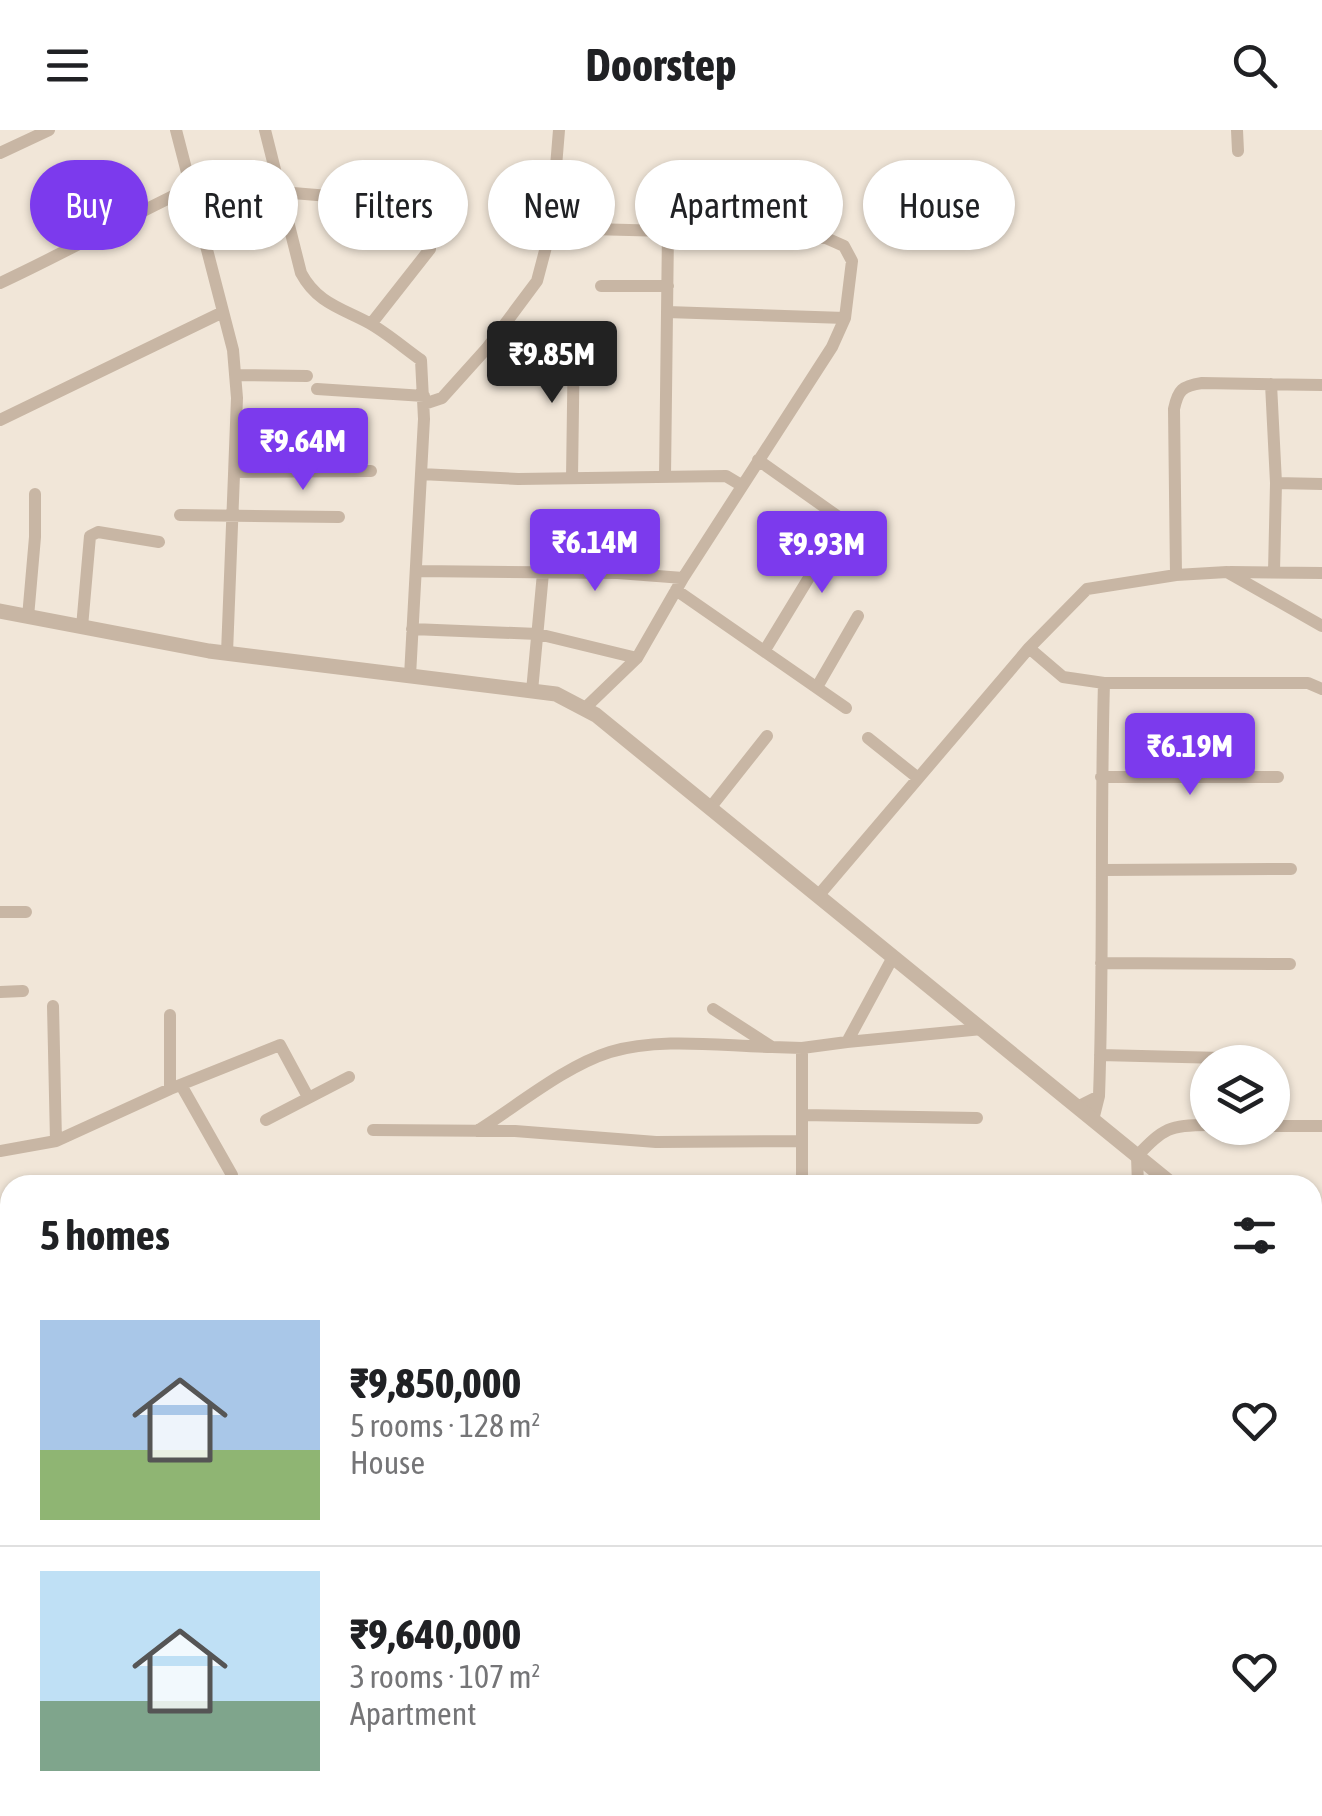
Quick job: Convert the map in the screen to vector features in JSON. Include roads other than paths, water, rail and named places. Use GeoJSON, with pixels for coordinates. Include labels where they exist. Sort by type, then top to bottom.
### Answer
{"type":"FeatureCollection","features":[{"type":"Feature","properties":{"kind":"street"},"geometry":{"type":"LineString","coordinates":[[0,153],[49,130]]}},
{"type":"Feature","properties":{"kind":"street"},"geometry":{"type":"LineString","coordinates":[[176,130],[183,160]]}},
{"type":"Feature","properties":{"kind":"street"},"geometry":{"type":"LineString","coordinates":[[265,130],[272,160]]}},
{"type":"Feature","properties":{"kind":"street"},"geometry":{"type":"LineString","coordinates":[[557,160],[560,130]]}},
{"type":"Feature","properties":{"kind":"street"},"geometry":{"type":"LineString","coordinates":[[1237,130],[1238,151]]}},
{"type":"Feature","properties":{"kind":"street"},"geometry":{"type":"LineString","coordinates":[[0,283],[168,199]]}},
{"type":"Feature","properties":{"kind":"street"},"geometry":{"type":"LineString","coordinates":[[584,709],[638,658],[741,485],[832,347],[844,318],[852,261],[843,246]]}},
{"type":"Feature","properties":{"kind":"street"},"geometry":{"type":"LineString","coordinates":[[206,250],[235,375],[236,472],[227,653]]}},
{"type":"Feature","properties":{"kind":"street"},"geometry":{"type":"LineString","coordinates":[[296,250],[311,291],[334,308],[371,324],[420,360],[424,400],[410,676]]}},
{"type":"Feature","properties":{"kind":"street"},"geometry":{"type":"LineString","coordinates":[[371,324],[429,250]]}},
{"type":"Feature","properties":{"kind":"street"},"geometry":{"type":"LineString","coordinates":[[317,389],[424,400],[442,398],[476,361],[537,281],[545,250]]}},
{"type":"Feature","properties":{"kind":"street"},"geometry":{"type":"LineString","coordinates":[[665,476],[668,250]]}},
{"type":"Feature","properties":{"kind":"street"},"geometry":{"type":"LineString","coordinates":[[600,286],[668,286]]}},
{"type":"Feature","properties":{"kind":"street"},"geometry":{"type":"LineString","coordinates":[[0,420],[223,312]]}},
{"type":"Feature","properties":{"kind":"street"},"geometry":{"type":"LineString","coordinates":[[667,312],[844,318]]}},
{"type":"Feature","properties":{"kind":"street"},"geometry":{"type":"LineString","coordinates":[[572,478],[574,335]]}},
{"type":"Feature","properties":{"kind":"street"},"geometry":{"type":"LineString","coordinates":[[235,375],[307,376]]}},
{"type":"Feature","properties":{"kind":"street"},"geometry":{"type":"LineString","coordinates":[[1176,576],[1174,409],[1178,392],[1184,386],[1202,383],[1322,385]]}},
{"type":"Feature","properties":{"kind":"street"},"geometry":{"type":"LineString","coordinates":[[1272,384],[1274,572]]}},
{"type":"Feature","properties":{"kind":"street"},"geometry":{"type":"LineString","coordinates":[[758,460],[864,534]]}},
{"type":"Feature","properties":{"kind":"street"},"geometry":{"type":"LineString","coordinates":[[236,472],[371,471]]}},
{"type":"Feature","properties":{"kind":"street"},"geometry":{"type":"LineString","coordinates":[[421,474],[572,478],[726,476],[741,485]]}},
{"type":"Feature","properties":{"kind":"street"},"geometry":{"type":"LineString","coordinates":[[1276,483],[1322,484]]}},
{"type":"Feature","properties":{"kind":"street"},"geometry":{"type":"LineString","coordinates":[[28,617],[36,494]]}},
{"type":"Feature","properties":{"kind":"street"},"geometry":{"type":"LineString","coordinates":[[180,514],[338,517]]}},
{"type":"Feature","properties":{"kind":"street"},"geometry":{"type":"LineString","coordinates":[[765,650],[844,520]]}},
{"type":"Feature","properties":{"kind":"street"},"geometry":{"type":"LineString","coordinates":[[82,627],[90,536],[98,532],[159,542]]}},
{"type":"Feature","properties":{"kind":"street"},"geometry":{"type":"LineString","coordinates":[[416,571],[618,573],[680,584],[846,708]]}},
{"type":"Feature","properties":{"kind":"street"},"geometry":{"type":"LineString","coordinates":[[1227,572],[1322,626]]}},
{"type":"Feature","properties":{"kind":"street"},"geometry":{"type":"LineString","coordinates":[[818,896],[1029,648],[1087,589],[1227,572],[1322,573]]}},
{"type":"Feature","properties":{"kind":"street"},"geometry":{"type":"LineString","coordinates":[[532,691],[543,573]]}},
{"type":"Feature","properties":{"kind":"street"},"geometry":{"type":"LineString","coordinates":[[0,610],[227,653],[556,694],[584,709],[710,808],[1161,1175]]}},
{"type":"Feature","properties":{"kind":"street"},"geometry":{"type":"LineString","coordinates":[[818,688],[858,616]]}},
{"type":"Feature","properties":{"kind":"street"},"geometry":{"type":"LineString","coordinates":[[412,629],[538,634],[638,658]]}},
{"type":"Feature","properties":{"kind":"street"},"geometry":{"type":"LineString","coordinates":[[1029,648],[1063,677],[1104,683],[1308,683],[1322,689]]}},
{"type":"Feature","properties":{"kind":"street"},"geometry":{"type":"LineString","coordinates":[[1094,1120],[1100,1054],[1104,683]]}},
{"type":"Feature","properties":{"kind":"street"},"geometry":{"type":"LineString","coordinates":[[710,808],[767,736]]}},
{"type":"Feature","properties":{"kind":"street"},"geometry":{"type":"LineString","coordinates":[[868,738],[918,778]]}},
{"type":"Feature","properties":{"kind":"street"},"geometry":{"type":"LineString","coordinates":[[1102,777],[1278,777]]}},
{"type":"Feature","properties":{"kind":"street"},"geometry":{"type":"LineString","coordinates":[[1104,870],[1291,869]]}},
{"type":"Feature","properties":{"kind":"street"},"geometry":{"type":"LineString","coordinates":[[0,912],[26,912]]}},
{"type":"Feature","properties":{"kind":"street"},"geometry":{"type":"LineString","coordinates":[[847,1042],[893,957]]}},
{"type":"Feature","properties":{"kind":"street"},"geometry":{"type":"LineString","coordinates":[[1101,963],[1290,964]]}},
{"type":"Feature","properties":{"kind":"street"},"geometry":{"type":"LineString","coordinates":[[0,992],[22,991]]}},
{"type":"Feature","properties":{"kind":"street"},"geometry":{"type":"LineString","coordinates":[[53,1006],[56,1141]]}},
{"type":"Feature","properties":{"kind":"street"},"geometry":{"type":"LineString","coordinates":[[712,1009],[772,1047]]}},
{"type":"Feature","properties":{"kind":"street"},"geometry":{"type":"LineString","coordinates":[[170,1015],[176,1087],[231,1175]]}},
{"type":"Feature","properties":{"kind":"street"},"geometry":{"type":"LineString","coordinates":[[475,1132],[591,1059],[614,1051],[672,1046],[802,1048],[982,1029]]}},
{"type":"Feature","properties":{"kind":"street"},"geometry":{"type":"LineString","coordinates":[[0,1151],[56,1141],[280,1044],[308,1098]]}},
{"type":"Feature","properties":{"kind":"street"},"geometry":{"type":"LineString","coordinates":[[802,1048],[802,1175]]}},
{"type":"Feature","properties":{"kind":"street"},"geometry":{"type":"LineString","coordinates":[[1100,1054],[1190,1057]]}},
{"type":"Feature","properties":{"kind":"street"},"geometry":{"type":"LineString","coordinates":[[266,1120],[349,1077]]}},
{"type":"Feature","properties":{"kind":"street"},"geometry":{"type":"LineString","coordinates":[[1077,1107],[1099,1096]]}},
{"type":"Feature","properties":{"kind":"street"},"geometry":{"type":"LineString","coordinates":[[802,1115],[976,1118]]}},
{"type":"Feature","properties":{"kind":"street"},"geometry":{"type":"LineString","coordinates":[[1138,1175],[1138,1156],[1168,1127],[1190,1126]]}},
{"type":"Feature","properties":{"kind":"street"},"geometry":{"type":"LineString","coordinates":[[1290,1126],[1322,1126]]}},
{"type":"Feature","properties":{"kind":"street"},"geometry":{"type":"LineString","coordinates":[[373,1130],[515,1131],[656,1142],[802,1141]]}}]}
